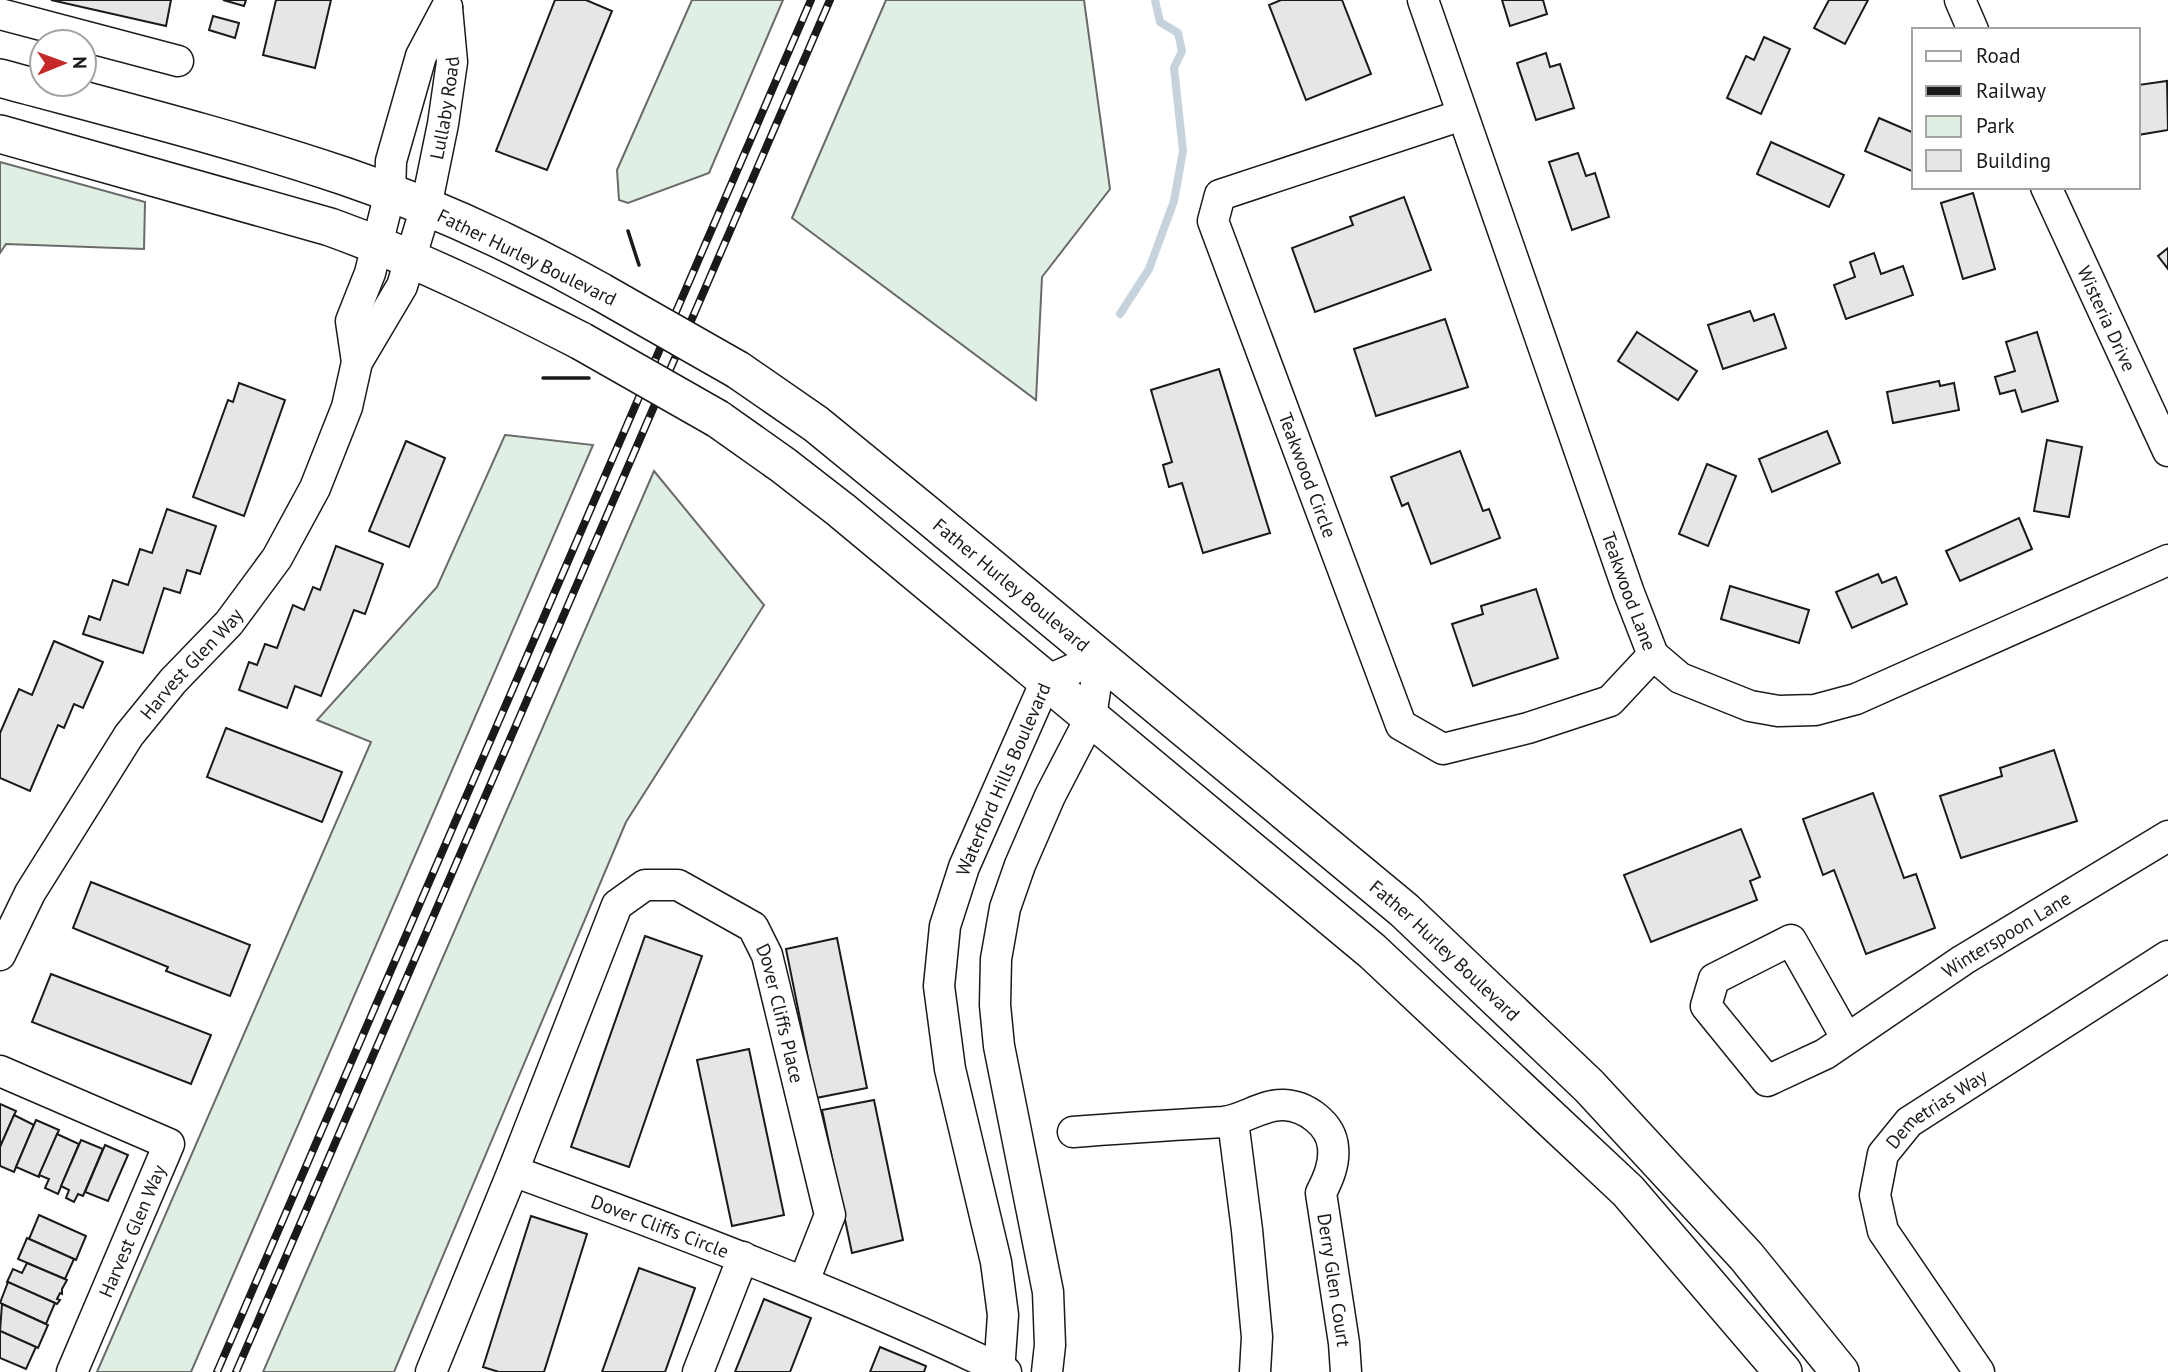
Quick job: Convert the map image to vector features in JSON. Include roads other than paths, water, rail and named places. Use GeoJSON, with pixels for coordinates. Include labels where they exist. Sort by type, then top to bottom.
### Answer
{"type":"FeatureCollection","features":[{"type":"Feature","properties":{"kind":"main road","name":"Father Hurley Boulevard"},"geometry":{"type":"LineString","coordinates":[[0,78],[334,173],[426,207],[499,239],[601,292],[738,370],[816,424],[1404,909],[1589,1086],[1746,1256],[1840,1372]]}},
{"type":"Feature","properties":{"kind":"main road"},"geometry":{"type":"LineString","coordinates":[[0,134],[330,227],[377,244],[511,305],[581,341],[718,419],[841,510],[1372,951],[1618,1182],[1783,1372]]}},
{"type":"Feature","properties":{"kind":"street","name":"Teakwood Lane"},"geometry":{"type":"LineString","coordinates":[[1423,0],[1629,593],[1653,655],[1680,678],[1750,706],[1778,710],[1815,710],[1856,699],[2168,560]]}},
{"type":"Feature","properties":{"kind":"street"},"geometry":{"type":"LineString","coordinates":[[1960,0],[1972,28]]}},
{"type":"Feature","properties":{"kind":"street","name":"Lullaby Road"},"geometry":{"type":"LineString","coordinates":[[390,193],[391,161],[421,56],[447,4]]}},
{"type":"Feature","properties":{"kind":"street","name":"Lullaby Road"},"geometry":{"type":"LineString","coordinates":[[426,207],[452,62],[447,4]]}},
{"type":"Feature","properties":{"kind":"street"},"geometry":{"type":"LineString","coordinates":[[0,14],[178,61]]}},
{"type":"Feature","properties":{"kind":"street","name":"Teakwood Circle"},"geometry":{"type":"LineString","coordinates":[[1462,115],[1220,195],[1213,221],[1401,725],[1443,749],[1528,728],[1610,701],[1653,655]]}},
{"type":"Feature","properties":{"kind":"street","name":"Wisteria Drive"},"geometry":{"type":"LineString","coordinates":[[2047,189],[2168,451]]}},
{"type":"Feature","properties":{"kind":"street","name":"Harvest Glen Way"},"geometry":{"type":"LineString","coordinates":[[357,362],[351,321],[370,273],[390,193]]}},
{"type":"Feature","properties":{"kind":"street","name":"Harvest Glen Way"},"geometry":{"type":"LineString","coordinates":[[0,954],[30,893],[130,735],[173,681],[229,623],[277,558],[315,488],[348,407],[357,362],[402,286],[426,207]]}},
{"type":"Feature","properties":{"kind":"street"},"geometry":{"type":"LineString","coordinates":[[1047,1372],[1050,1345],[1048,1292],[999,1046],[995,1005],[996,959],[1005,908],[1020,865],[1050,796],[1091,717],[1100,657]]}},
{"type":"Feature","properties":{"kind":"street","name":"Waterford Hills Boulevard"},"geometry":{"type":"LineString","coordinates":[[1001,1371],[1003,1315],[996,1262],[950,1069],[939,986],[945,926],[964,867],[1046,681],[1100,657]]}},
{"type":"Feature","properties":{"kind":"street","name":"Winterspoon Lane"},"geometry":{"type":"LineString","coordinates":[[1847,1039],[1791,940],[1714,979],[1706,1006],[1767,1081],[1825,1054],[1963,960],[2168,836]]}},
{"type":"Feature","properties":{"kind":"street","name":"Dover Cliffs Place"},"geometry":{"type":"LineString","coordinates":[[513,1171],[617,905],[645,885],[678,885],[752,927],[767,955],[830,1215],[804,1281]]}},
{"type":"Feature","properties":{"kind":"street","name":"Demetrias Way"},"geometry":{"type":"LineString","coordinates":[[1979,1372],[1884,1231],[1875,1195],[1883,1154],[1909,1122],[2168,956]]}},
{"type":"Feature","properties":{"kind":"street","name":"Harvest Glen Way"},"geometry":{"type":"LineString","coordinates":[[0,1071],[169,1144],[72,1372]]}},
{"type":"Feature","properties":{"kind":"street","name":"Derry Glen Court"},"geometry":{"type":"LineString","coordinates":[[1073,1132],[1233,1121],[1259,1110],[1284,1105],[1308,1111],[1324,1126],[1333,1146],[1331,1171],[1321,1193],[1346,1372]]}},
{"type":"Feature","properties":{"kind":"street"},"geometry":{"type":"LineString","coordinates":[[1233,1121],[1257,1337],[1255,1372]]}},
{"type":"Feature","properties":{"kind":"street"},"geometry":{"type":"LineString","coordinates":[[431,1372],[513,1171]]}},
{"type":"Feature","properties":{"kind":"street","name":"Dover Cliffs Circle"},"geometry":{"type":"LineString","coordinates":[[513,1171],[804,1281],[1001,1371]]}},
{"type":"Feature","properties":{"kind":"street"},"geometry":{"type":"LineString","coordinates":[[698,1372],[743,1257]]}},
{"type":"Feature","properties":{"kind":"waterway"},"geometry":{"type":"LineString","coordinates":[[1120,314],[1149,269],[1174,201],[1183,151],[1174,68],[1182,51],[1178,33],[1160,22],[1155,0]]}},
{"type":"Feature","properties":{"kind":"railway"},"geometry":{"type":"LineString","coordinates":[[217,1372],[811,0]]}},
{"type":"Feature","properties":{"kind":"railway"},"geometry":{"type":"LineString","coordinates":[[236,1372],[830,0]]}}]}
